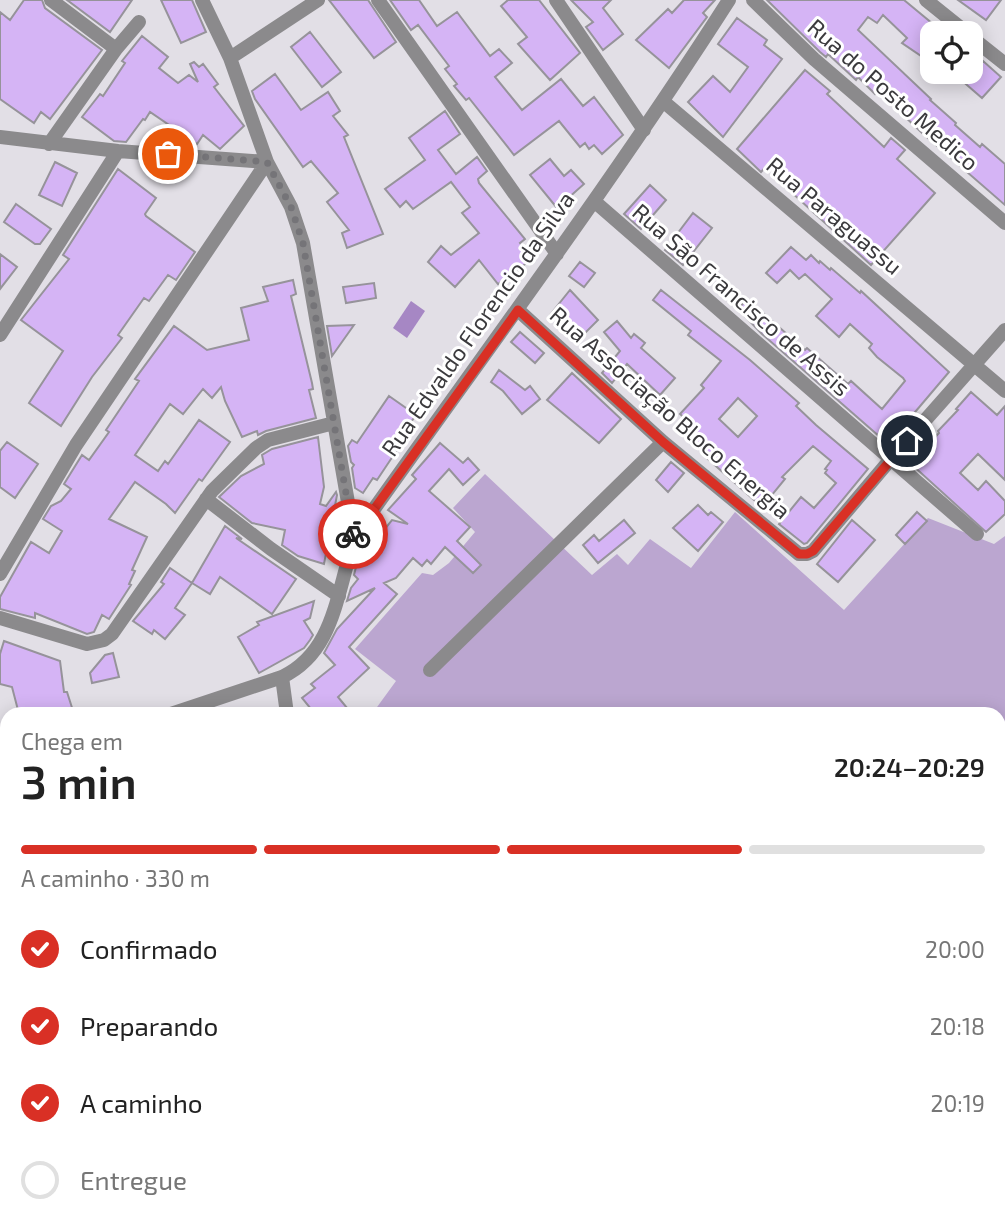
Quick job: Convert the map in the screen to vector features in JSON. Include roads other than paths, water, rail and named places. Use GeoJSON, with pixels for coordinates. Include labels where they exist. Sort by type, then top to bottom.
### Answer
{"type":"FeatureCollection","features":[{"type":"Feature","properties":{"kind":"street"},"geometry":{"type":"LineString","coordinates":[[51,0],[116,49]]}},
{"type":"Feature","properties":{"kind":"street"},"geometry":{"type":"LineString","coordinates":[[202,0],[230,58],[267,162],[291,207],[303,243],[354,537]]}},
{"type":"Feature","properties":{"kind":"street"},"geometry":{"type":"LineString","coordinates":[[230,58],[317,0]]}},
{"type":"Feature","properties":{"kind":"street"},"geometry":{"type":"LineString","coordinates":[[378,0],[557,254]]}},
{"type":"Feature","properties":{"kind":"street"},"geometry":{"type":"LineString","coordinates":[[556,0],[644,130]]}},
{"type":"Feature","properties":{"kind":"street","name":"Rua Edvaldo Florencio da Silva"},"geometry":{"type":"LineString","coordinates":[[191,707],[282,677],[298,670],[312,656],[323,640],[339,596],[354,537],[664,102],[730,0]]}},
{"type":"Feature","properties":{"kind":"street","name":"Rua do Posto Medico"},"geometry":{"type":"LineString","coordinates":[[753,0],[814,59],[1005,223]]}},
{"type":"Feature","properties":{"kind":"street"},"geometry":{"type":"LineString","coordinates":[[926,0],[952,21]]}},
{"type":"Feature","properties":{"kind":"street"},"geometry":{"type":"LineString","coordinates":[[50,144],[116,49],[139,22]]}},
{"type":"Feature","properties":{"kind":"street"},"geometry":{"type":"LineString","coordinates":[[983,47],[1005,64]]}},
{"type":"Feature","properties":{"kind":"street","name":"Rua Paraguassu"},"geometry":{"type":"LineString","coordinates":[[664,102],[1005,391]]}},
{"type":"Feature","properties":{"kind":"street"},"geometry":{"type":"LineString","coordinates":[[0,138],[118,151],[267,162]]}},
{"type":"Feature","properties":{"kind":"street"},"geometry":{"type":"LineString","coordinates":[[2,327],[118,151]]}},
{"type":"Feature","properties":{"kind":"street"},"geometry":{"type":"LineString","coordinates":[[0,574],[76,445],[267,162]]}},
{"type":"Feature","properties":{"kind":"street","name":"Rua São Francisco de Assis"},"geometry":{"type":"LineString","coordinates":[[594,201],[977,534]]}},
{"type":"Feature","properties":{"kind":"street","name":"Rua Associação Bloco Energia"},"geometry":{"type":"LineString","coordinates":[[518,310],[663,442],[799,554],[813,551],[890,460]]}},
{"type":"Feature","properties":{"kind":"street"},"geometry":{"type":"LineString","coordinates":[[890,460],[1005,330]]}},
{"type":"Feature","properties":{"kind":"street"},"geometry":{"type":"LineString","coordinates":[[0,618],[87,644],[104,640],[112,634],[206,499],[256,448],[268,440],[334,423]]}},
{"type":"Feature","properties":{"kind":"street"},"geometry":{"type":"LineString","coordinates":[[430,670],[663,442]]}},
{"type":"Feature","properties":{"kind":"street"},"geometry":{"type":"LineString","coordinates":[[206,499],[271,550],[339,596]]}},
{"type":"Feature","properties":{"kind":"street"},"geometry":{"type":"LineString","coordinates":[[282,677],[286,707]]}}]}
